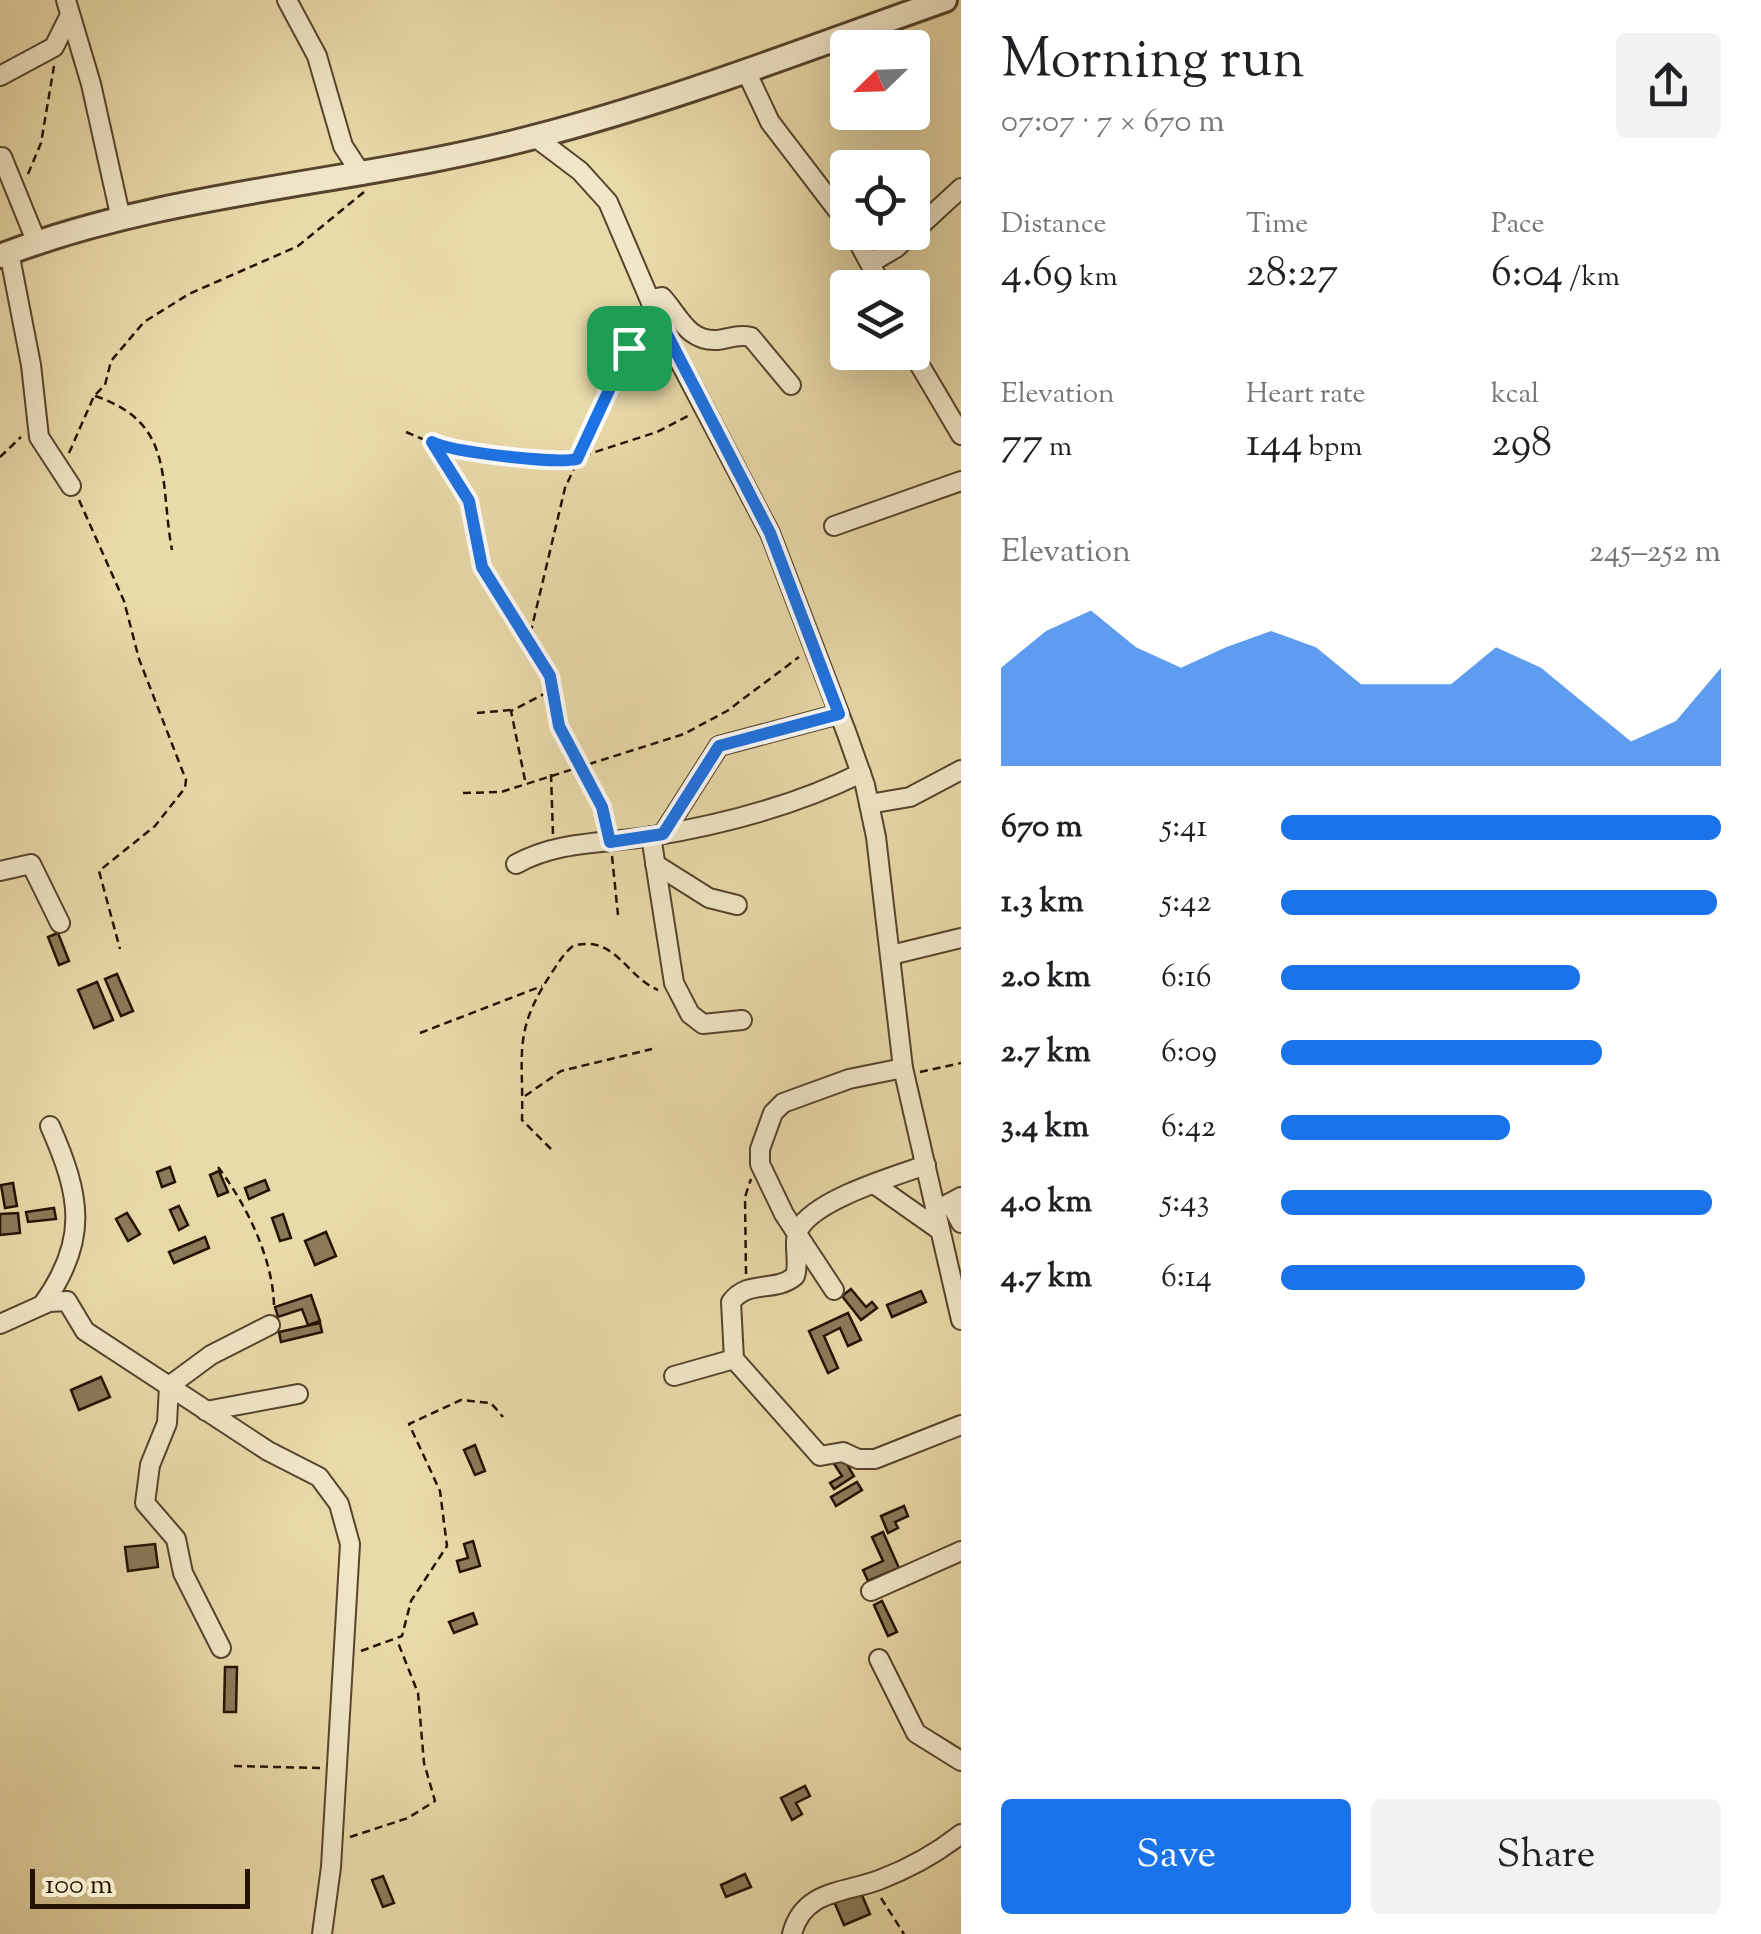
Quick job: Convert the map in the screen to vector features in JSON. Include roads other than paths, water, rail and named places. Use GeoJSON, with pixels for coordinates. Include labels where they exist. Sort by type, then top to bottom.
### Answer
{"type":"FeatureCollection","features":[{"type":"Feature","properties":{"kind":"street"},"geometry":{"type":"LineString","coordinates":[[287,0],[317,56],[343,146],[370,181]]}},
{"type":"Feature","properties":{"kind":"street"},"geometry":{"type":"LineString","coordinates":[[67,481],[42,446],[5,254],[121,219],[370,181],[535,137],[746,71],[945,0]]}},
{"type":"Feature","properties":{"kind":"street"},"geometry":{"type":"LineString","coordinates":[[68,7],[91,84],[121,219]]}},
{"type":"Feature","properties":{"kind":"street"},"geometry":{"type":"LineString","coordinates":[[0,76],[54,48],[68,7]]}},
{"type":"Feature","properties":{"kind":"street"},"geometry":{"type":"LineString","coordinates":[[746,71],[770,122],[830,200]]}},
{"type":"Feature","properties":{"kind":"street"},"geometry":{"type":"LineString","coordinates":[[535,137],[580,171],[608,202],[658,317],[770,533],[861,773],[870,804],[903,1072],[926,1165],[946,1210],[961,1320]]}},
{"type":"Feature","properties":{"kind":"street"},"geometry":{"type":"LineString","coordinates":[[2,158],[37,242]]}},
{"type":"Feature","properties":{"kind":"street"},"geometry":{"type":"LineString","coordinates":[[872,262],[896,248],[961,188]]}},
{"type":"Feature","properties":{"kind":"street"},"geometry":{"type":"LineString","coordinates":[[864,250],[875,270]]}},
{"type":"Feature","properties":{"kind":"street"},"geometry":{"type":"LineString","coordinates":[[651,298],[662,296],[682,326],[698,337],[751,337],[792,385]]}},
{"type":"Feature","properties":{"kind":"street"},"geometry":{"type":"LineString","coordinates":[[923,370],[961,434]]}},
{"type":"Feature","properties":{"kind":"street"},"geometry":{"type":"LineString","coordinates":[[834,526],[961,480]]}},
{"type":"Feature","properties":{"kind":"street"},"geometry":{"type":"LineString","coordinates":[[742,1020],[702,1024],[682,1001],[674,982],[656,864],[657,835],[719,746],[839,714]]}},
{"type":"Feature","properties":{"kind":"street"},"geometry":{"type":"LineString","coordinates":[[870,804],[910,796],[961,770]]}},
{"type":"Feature","properties":{"kind":"street"},"geometry":{"type":"LineString","coordinates":[[516,864],[556,846],[657,835],[795,803],[861,773]]}},
{"type":"Feature","properties":{"kind":"street"},"geometry":{"type":"LineString","coordinates":[[0,872],[31,864],[60,923]]}},
{"type":"Feature","properties":{"kind":"street"},"geometry":{"type":"LineString","coordinates":[[656,864],[709,898],[737,905]]}},
{"type":"Feature","properties":{"kind":"street"},"geometry":{"type":"LineString","coordinates":[[891,955],[961,938]]}},
{"type":"Feature","properties":{"kind":"street"},"geometry":{"type":"LineString","coordinates":[[834,1290],[797,1234],[759,1160],[779,1106],[848,1079],[903,1072]]}},
{"type":"Feature","properties":{"kind":"street"},"geometry":{"type":"LineString","coordinates":[[43,1304],[68,1267],[76,1227],[62,1154],[50,1126]]}},
{"type":"Feature","properties":{"kind":"street"},"geometry":{"type":"LineString","coordinates":[[926,1165],[874,1184],[826,1208],[797,1234],[796,1276],[785,1284],[758,1286],[738,1294],[729,1315],[734,1359],[820,1456],[844,1452],[872,1460],[961,1426]]}},
{"type":"Feature","properties":{"kind":"street"},"geometry":{"type":"LineString","coordinates":[[874,1184],[946,1210],[961,1223]]}},
{"type":"Feature","properties":{"kind":"street"},"geometry":{"type":"LineString","coordinates":[[0,1324],[43,1304],[67,1301],[85,1331],[206,1411],[319,1477],[339,1504],[350,1544],[322,1934]]}},
{"type":"Feature","properties":{"kind":"street"},"geometry":{"type":"LineString","coordinates":[[169,1386],[212,1355],[270,1325]]}},
{"type":"Feature","properties":{"kind":"street"},"geometry":{"type":"LineString","coordinates":[[674,1376],[734,1359]]}},
{"type":"Feature","properties":{"kind":"street"},"geometry":{"type":"LineString","coordinates":[[169,1386],[167,1423],[150,1464],[145,1503],[176,1538],[184,1573],[220,1648]]}},
{"type":"Feature","properties":{"kind":"street"},"geometry":{"type":"LineString","coordinates":[[206,1411],[298,1394]]}},
{"type":"Feature","properties":{"kind":"street"},"geometry":{"type":"LineString","coordinates":[[872,1590],[961,1551]]}},
{"type":"Feature","properties":{"kind":"street"},"geometry":{"type":"LineString","coordinates":[[879,1658],[912,1728],[961,1761]]}},
{"type":"Feature","properties":{"kind":"street"},"geometry":{"type":"LineString","coordinates":[[792,1934],[802,1910],[816,1900],[836,1890],[874,1882],[961,1834]]}}]}
